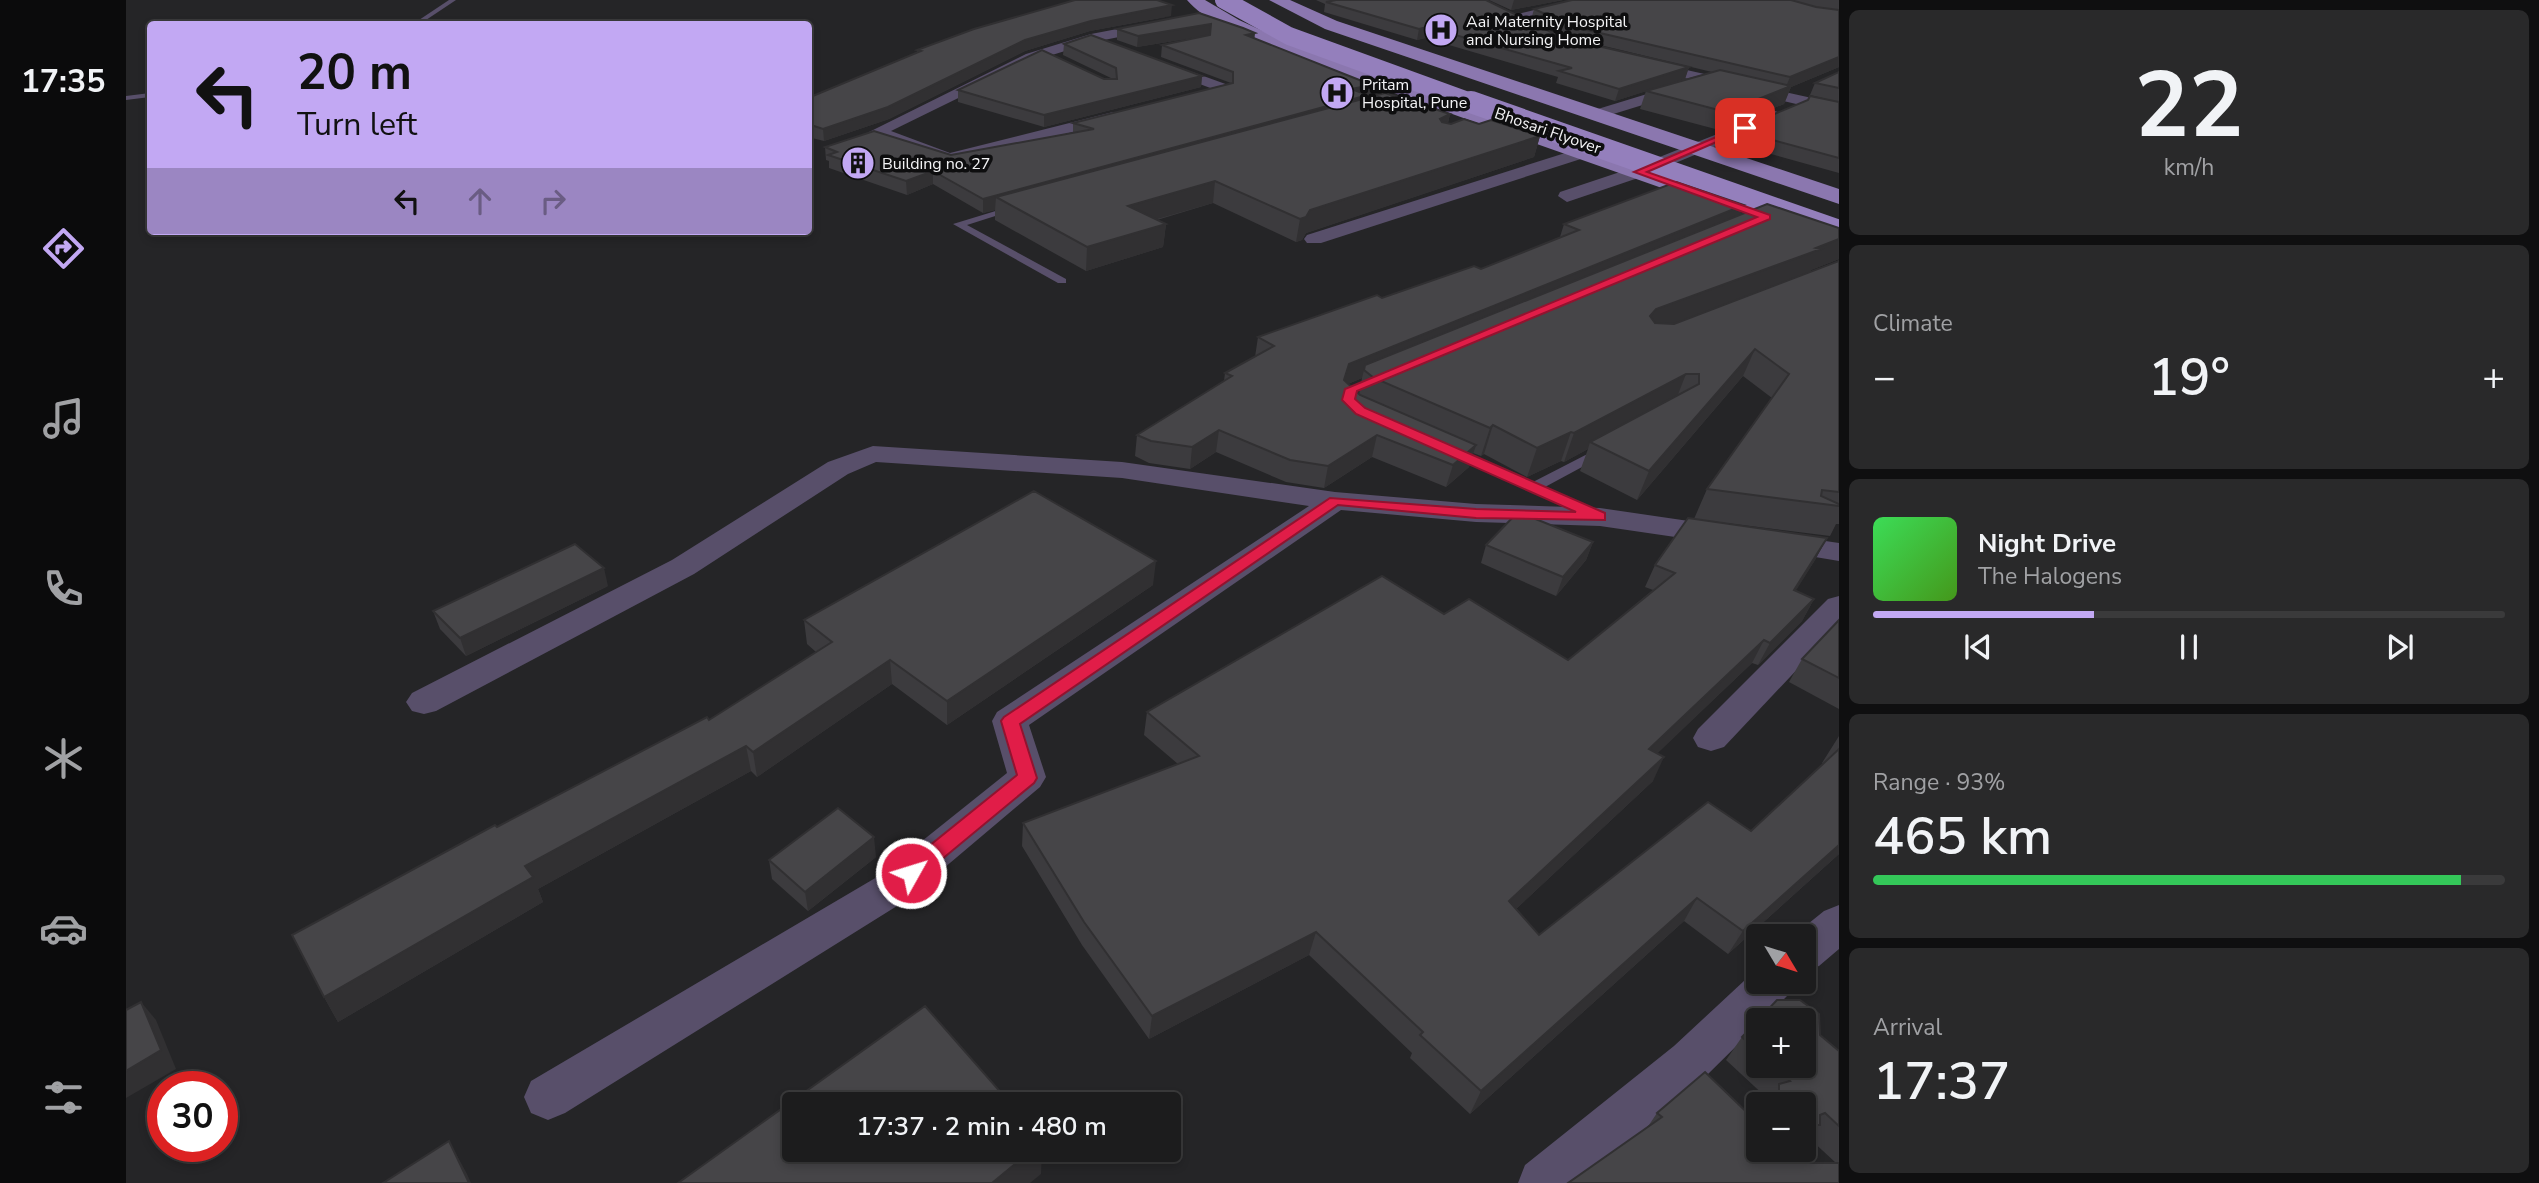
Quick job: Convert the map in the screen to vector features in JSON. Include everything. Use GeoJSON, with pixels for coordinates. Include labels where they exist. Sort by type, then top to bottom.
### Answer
{"type":"FeatureCollection","features":[{"type":"Feature","properties":{"kind":"highway","name":"Bhosari Flyover"},"geometry":{"type":"LineString","coordinates":[[1251,0],[1313,32],[1379,57],[1839,214]]}},
{"type":"Feature","properties":{"kind":"highway","name":"Bhosari Flyover"},"geometry":{"type":"LineString","coordinates":[[1219,7],[1356,62],[1839,231]]}},
{"type":"Feature","properties":{"kind":"main road"},"geometry":{"type":"LineString","coordinates":[[1195,0],[1219,7],[1267,39],[1416,99],[1839,241]]}},
{"type":"Feature","properties":{"kind":"main road"},"geometry":{"type":"LineString","coordinates":[[1277,0],[1331,25],[1839,197]]}},
{"type":"Feature","properties":{"kind":"street"},"geometry":{"type":"LineString","coordinates":[[1532,31],[1502,15],[1595,0]]}},
{"type":"Feature","properties":{"kind":"street"},"geometry":{"type":"LineString","coordinates":[[1135,112],[949,159],[877,132],[1091,38],[1179,21],[1219,7]]}},
{"type":"Feature","properties":{"kind":"street"},"geometry":{"type":"LineString","coordinates":[[1091,38],[1124,51]]}},
{"type":"Feature","properties":{"kind":"street"},"geometry":{"type":"LineString","coordinates":[[1149,60],[1226,89],[1200,96]]}},
{"type":"Feature","properties":{"kind":"street"},"geometry":{"type":"LineString","coordinates":[[1632,61],[1790,102],[1839,109]]}},
{"type":"Feature","properties":{"kind":"street"},"geometry":{"type":"LineString","coordinates":[[1594,115],[1711,80]]}},
{"type":"Feature","properties":{"kind":"street"},"geometry":{"type":"LineString","coordinates":[[1567,196],[1638,172],[1694,148],[1790,102],[1806,88]]}},
{"type":"Feature","properties":{"kind":"street"},"geometry":{"type":"LineString","coordinates":[[1314,240],[1581,153]]}},
{"type":"Feature","properties":{"kind":"street"},"geometry":{"type":"LineString","coordinates":[[424,702],[682,567],[838,468],[873,454],[1122,470],[1335,501],[1476,513],[1600,517],[1839,552]]}},
{"type":"Feature","properties":{"kind":"street"},"geometry":{"type":"LineString","coordinates":[[548,1097],[891,889],[1027,778],[1010,721],[1335,501]]}},
{"type":"Feature","properties":{"kind":"street"},"geometry":{"type":"LineString","coordinates":[[1711,738],[1839,606]]}},
{"type":"Feature","properties":{"kind":"street"},"geometry":{"type":"LineString","coordinates":[[1816,943],[1839,923]]}},
{"type":"Feature","properties":{"kind":"street"},"geometry":{"type":"LineString","coordinates":[[1543,1183],[1705,1075],[1761,994]]}},
{"type":"Feature","properties":{"kind":"street"},"geometry":{"type":"LineString","coordinates":[[1772,994],[1784,1008]]}},
{"type":"Feature","properties":{"kind":"lane"},"geometry":{"type":"LineString","coordinates":[[421,21],[453,0]]}},
{"type":"Feature","properties":{"kind":"lane"},"geometry":{"type":"LineString","coordinates":[[126,97],[147,95]]}},
{"type":"Feature","properties":{"kind":"lane"},"geometry":{"type":"LineString","coordinates":[[1022,206],[958,224],[1062,281]]}},
{"type":"Feature","properties":{"kind":"lane"},"geometry":{"type":"LineString","coordinates":[[1534,487],[1620,440]]}},
{"type":"Feature","properties":{"kind":"lane"},"geometry":{"type":"LineString","coordinates":[[1435,444],[1600,517]]}},
{"type":"Feature","properties":{"kind":"building"},"geometry":{"type":"Polygon","coordinates":[[[1075,0],[1157,0],[1172,5],[1091,21],[1025,40],[888,107],[823,129],[812,125],[812,96],[921,51],[917,50],[974,29],[1075,0]]]}},
{"type":"Feature","properties":{"kind":"building"},"geometry":{"type":"Polygon","coordinates":[[[1486,0],[1563,38],[1689,67],[1619,89],[1559,71],[1572,68],[1326,2],[1486,0]]]}},
{"type":"Feature","properties":{"kind":"building"},"geometry":{"type":"Polygon","coordinates":[[[1572,0],[1791,0],[1839,10],[1839,57],[1790,77],[1574,27],[1534,9],[1572,0]]]}},
{"type":"Feature","properties":{"kind":"building"},"geometry":{"type":"Polygon","coordinates":[[[1199,13],[1243,28],[1255,33],[1246,35],[1372,85],[1351,89],[1368,95],[983,199],[933,171],[906,181],[828,155],[837,152],[825,147],[874,131],[951,155],[1094,129],[1073,123],[1233,83],[1233,72],[1162,45],[1210,35],[1211,24],[1138,36],[1117,29],[1199,13]]]}},
{"type":"Feature","properties":{"kind":"building"},"geometry":{"type":"Polygon","coordinates":[[[1091,35],[1202,76],[1044,115],[958,90],[1042,50],[1104,79],[1117,79],[1116,68],[1064,44],[1091,35]]]}},
{"type":"Feature","properties":{"kind":"building"},"geometry":{"type":"Polygon","coordinates":[[[1720,70],[1791,86],[1726,112],[1646,91],[1720,70]]]}},
{"type":"Feature","properties":{"kind":"building"},"geometry":{"type":"Polygon","coordinates":[[[1839,72],[1839,88],[1815,83],[1839,72]]]}},
{"type":"Feature","properties":{"kind":"building"},"geometry":{"type":"Polygon","coordinates":[[[1385,93],[1450,114],[1440,119],[1442,122],[1451,124],[1464,119],[1479,124],[1491,120],[1540,136],[1310,210],[1306,217],[1300,219],[1215,181],[1128,206],[1166,224],[1087,247],[996,197],[1385,93]]]}},
{"type":"Feature","properties":{"kind":"building"},"geometry":{"type":"Polygon","coordinates":[[[1810,96],[1839,102],[1839,158],[1736,130],[1808,100],[1810,96]]]}},
{"type":"Feature","properties":{"kind":"building"},"geometry":{"type":"Polygon","coordinates":[[[1676,182],[1744,205],[1349,364],[1344,380],[1360,395],[1476,445],[1453,465],[1377,435],[1328,466],[1290,460],[1219,430],[1192,447],[1151,441],[1137,435],[1232,376],[1225,373],[1274,346],[1258,337],[1377,295],[1382,298],[1474,266],[1481,269],[1579,230],[1564,224],[1676,182]]]}},
{"type":"Feature","properties":{"kind":"building"},"geometry":{"type":"Polygon","coordinates":[[[1767,204],[1839,228],[1839,239],[1816,248],[1821,249],[1656,309],[1650,316],[1655,323],[1674,324],[1839,261],[1839,492],[1822,490],[1821,496],[1839,506],[1707,489],[1789,374],[1755,349],[1649,471],[1590,442],[1699,384],[1699,374],[1686,374],[1574,433],[1537,448],[1493,425],[1490,428],[1374,378],[1364,370],[1365,365],[1767,204]]]}},
{"type":"Feature","properties":{"kind":"building"},"geometry":{"type":"Polygon","coordinates":[[[1034,491],[1156,561],[947,701],[890,660],[753,752],[746,746],[525,866],[533,877],[324,997],[292,935],[495,825],[497,827],[707,717],[709,720],[832,642],[804,620],[1034,491]]]}},
{"type":"Feature","properties":{"kind":"building"},"geometry":{"type":"Polygon","coordinates":[[[1518,512],[1593,542],[1563,577],[1486,545],[1518,512]]]}},
{"type":"Feature","properties":{"kind":"building"},"geometry":{"type":"Polygon","coordinates":[[[1688,518],[1827,538],[1794,590],[1814,599],[1770,643],[1764,640],[1649,749],[1664,757],[1509,901],[1539,935],[1708,802],[1751,831],[1839,749],[1839,845],[1751,924],[1746,924],[1743,931],[1697,898],[1481,1091],[1420,1035],[1423,1032],[1316,932],[1152,1016],[1084,922],[1023,823],[1199,756],[1147,712],[1382,576],[1444,614],[1469,599],[1568,660],[1675,573],[1655,565],[1688,518]]]}},
{"type":"Feature","properties":{"kind":"building"},"geometry":{"type":"Polygon","coordinates":[[[575,544],[604,568],[460,638],[433,611],[575,544]]]}},
{"type":"Feature","properties":{"kind":"building"},"geometry":{"type":"Polygon","coordinates":[[[1839,620],[1839,678],[1802,659],[1839,620]]]}},
{"type":"Feature","properties":{"kind":"building"},"geometry":{"type":"Polygon","coordinates":[[[838,808],[874,837],[805,892],[769,860],[838,808]]]}},
{"type":"Feature","properties":{"kind":"building"},"geometry":{"type":"Polygon","coordinates":[[[1777,1000],[1800,1000],[1811,1008],[1769,1008],[1777,1000]]]}},
{"type":"Feature","properties":{"kind":"building"},"geometry":{"type":"Polygon","coordinates":[[[141,1002],[161,1050],[126,1071],[126,1010],[141,1002]]]}},
{"type":"Feature","properties":{"kind":"building"},"geometry":{"type":"Polygon","coordinates":[[[925,1006],[1000,1092],[805,1092],[925,1006]]]}},
{"type":"Feature","properties":{"kind":"building"},"geometry":{"type":"Polygon","coordinates":[[[1816,1012],[1819,1014],[1820,1035],[1839,1051],[1839,1126],[1825,1113],[1820,1115],[1820,1125],[1816,1125],[1816,1092],[1779,1092],[1779,1084],[1790,1081],[1787,1078],[1816,1078],[1816,1012]]]}},
{"type":"Feature","properties":{"kind":"building"},"geometry":{"type":"Polygon","coordinates":[[[1705,1072],[1746,1111],[1746,1162],[1839,1163],[1839,1183],[1568,1183],[1662,1117],[1657,1113],[1705,1072]]]}},
{"type":"Feature","properties":{"kind":"building"},"geometry":{"type":"Polygon","coordinates":[[[782,1108],[782,1162],[1017,1162],[992,1183],[678,1183],[782,1108]]]}},
{"type":"Feature","properties":{"kind":"building"},"geometry":{"type":"Polygon","coordinates":[[[449,1141],[469,1183],[383,1183],[449,1141]]]}},
{"type":"Feature","properties":{"kind":"place","name":"Aai Maternity Hospital and Nursing Home"},"geometry":{"type":"Point","coordinates":[1441,30]}},
{"type":"Feature","properties":{"kind":"place","name":"Pritam Hospital, Pune"},"geometry":{"type":"Point","coordinates":[1337,93]}},
{"type":"Feature","properties":{"kind":"place","name":"Building no. 27"},"geometry":{"type":"Point","coordinates":[858,163]}},
{"type":"Feature","properties":{"kind":"route"},"geometry":{"type":"LineString","coordinates":[[911,873],[1027,778],[1010,721],[1335,501],[1476,513],[1600,517],[1361,411],[1349,400],[1351,389],[1766,217],[1638,172],[1745,128]]}}]}
